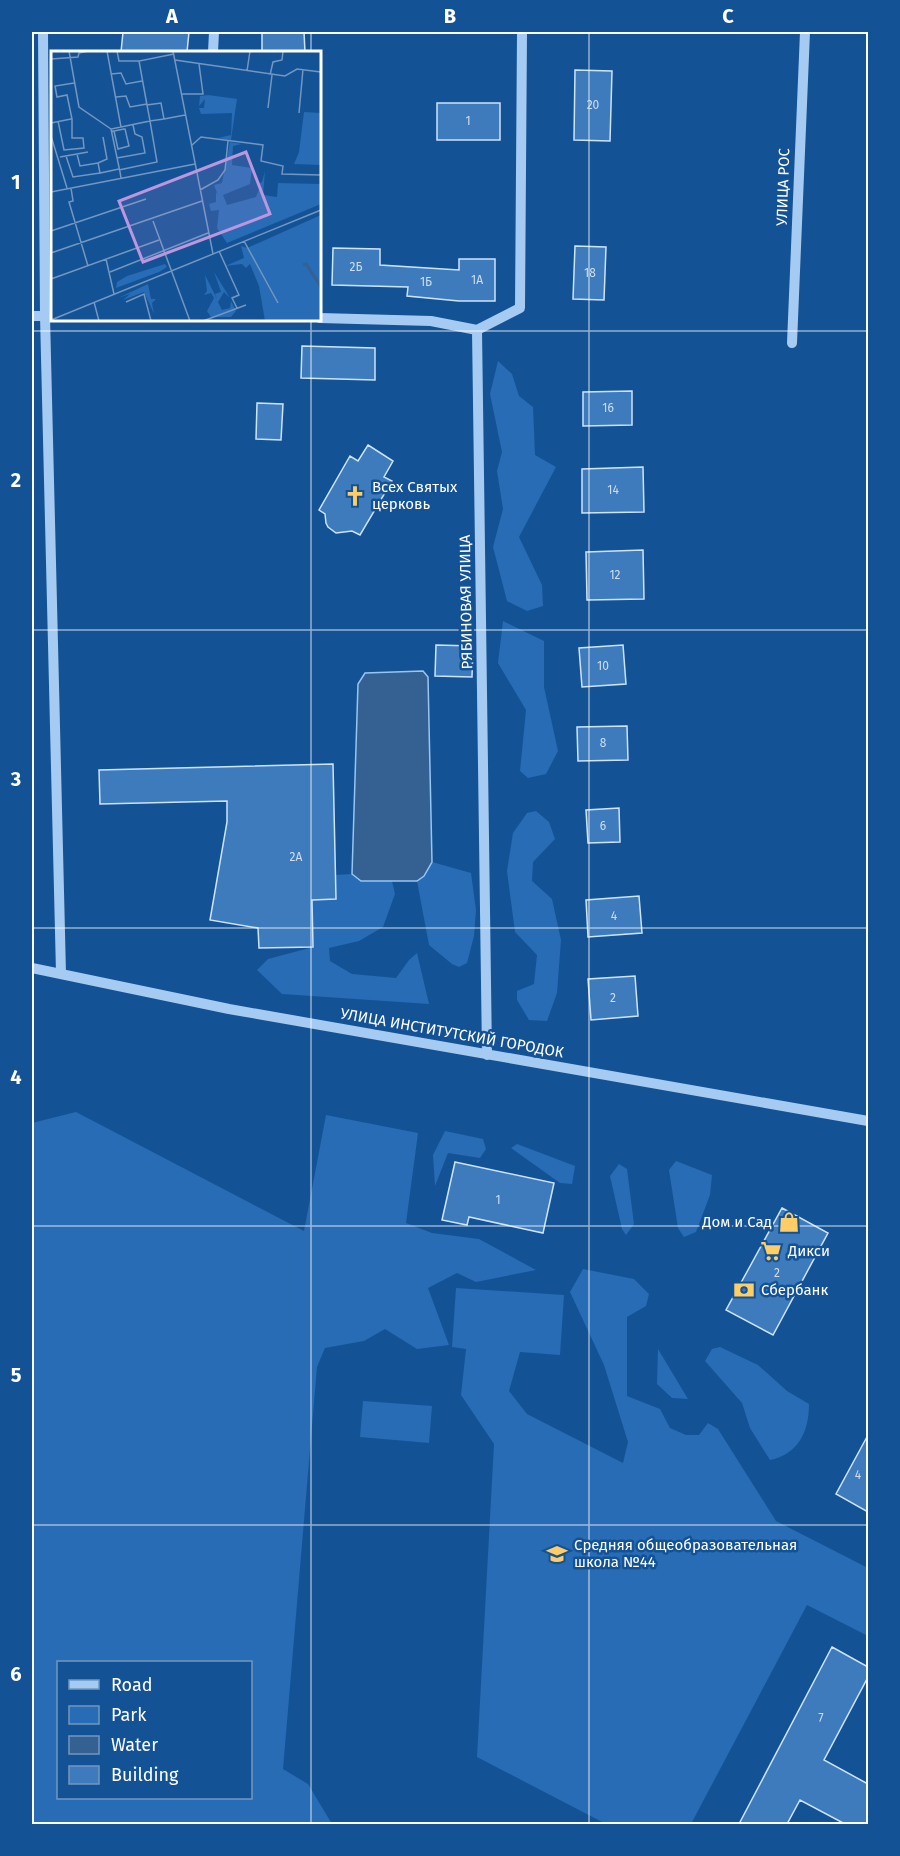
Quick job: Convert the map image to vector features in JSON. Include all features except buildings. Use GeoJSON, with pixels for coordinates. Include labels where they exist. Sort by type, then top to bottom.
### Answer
{"type":"FeatureCollection","features":[{"type":"Feature","properties":{"kind":"street"},"geometry":{"type":"LineString","coordinates":[[43,32],[61,973]]}},
{"type":"Feature","properties":{"kind":"street"},"geometry":{"type":"LineString","coordinates":[[213,51],[214,32]]}},
{"type":"Feature","properties":{"kind":"street"},"geometry":{"type":"LineString","coordinates":[[321,318],[431,321],[477,330],[520,308],[522,32]]}},
{"type":"Feature","properties":{"kind":"street","name":"УЛИЦА РОС"},"geometry":{"type":"LineString","coordinates":[[792,343],[805,32]]}},
{"type":"Feature","properties":{"kind":"street"},"geometry":{"type":"LineString","coordinates":[[32,316],[49,316]]}},
{"type":"Feature","properties":{"kind":"street","name":"РЯБИНОВАЯ УЛИЦА"},"geometry":{"type":"LineString","coordinates":[[477,330],[487,1055]]}},
{"type":"Feature","properties":{"kind":"street","name":"УЛИЦА ИНСТИТУТСКИЙ ГОРОДОК"},"geometry":{"type":"LineString","coordinates":[[32,968],[229,1009],[868,1121]]}},
{"type":"Feature","properties":{"kind":"green space"},"geometry":{"type":"Polygon","coordinates":[[[498,361],[512,374],[519,396],[533,407],[535,455],[556,467],[519,537],[542,585],[543,606],[527,611],[507,601],[493,547],[503,509],[497,471],[502,452],[490,394],[498,361]]]}},
{"type":"Feature","properties":{"kind":"green space"},"geometry":{"type":"Polygon","coordinates":[[[503,621],[544,641],[544,687],[558,751],[546,774],[528,778],[520,771],[526,710],[498,663],[503,621]]]}},
{"type":"Feature","properties":{"kind":"green space"},"geometry":{"type":"Polygon","coordinates":[[[536,811],[549,822],[555,839],[533,862],[532,881],[552,899],[561,940],[557,993],[547,1021],[529,1020],[517,1000],[517,991],[534,984],[537,955],[515,932],[507,871],[513,833],[527,813],[536,811]]]}},
{"type":"Feature","properties":{"kind":"green space"},"geometry":{"type":"Polygon","coordinates":[[[432,862],[471,873],[476,910],[474,936],[467,963],[459,967],[429,945],[417,881],[424,876],[432,862]]]}},
{"type":"Feature","properties":{"kind":"green space"},"geometry":{"type":"Polygon","coordinates":[[[352,874],[361,881],[392,881],[395,894],[383,927],[359,941],[329,948],[330,961],[352,974],[396,978],[417,953],[429,1004],[282,994],[257,970],[268,959],[313,947],[312,900],[335,875],[352,874]]]}},
{"type":"Feature","properties":{"kind":"green space"},"geometry":{"type":"Polygon","coordinates":[[[76,1112],[304,1231],[326,1115],[418,1133],[406,1223],[432,1233],[479,1239],[536,1270],[476,1282],[457,1273],[428,1288],[449,1345],[417,1349],[385,1329],[364,1341],[325,1348],[317,1367],[283,1769],[308,1784],[332,1824],[32,1824],[32,1123],[76,1112]]]}},
{"type":"Feature","properties":{"kind":"green space"},"geometry":{"type":"Polygon","coordinates":[[[445,1131],[483,1139],[486,1149],[480,1158],[448,1153],[435,1186],[433,1155],[445,1131]]]}},
{"type":"Feature","properties":{"kind":"green space"},"geometry":{"type":"Polygon","coordinates":[[[517,1144],[575,1166],[572,1184],[560,1183],[511,1148],[517,1144]]]}},
{"type":"Feature","properties":{"kind":"green space"},"geometry":{"type":"Polygon","coordinates":[[[676,1161],[712,1175],[710,1195],[696,1232],[684,1237],[678,1228],[669,1170],[676,1161]]]}},
{"type":"Feature","properties":{"kind":"green space"},"geometry":{"type":"Polygon","coordinates":[[[619,1164],[627,1169],[634,1224],[626,1235],[622,1229],[610,1176],[619,1164]]]}},
{"type":"Feature","properties":{"kind":"green space"},"geometry":{"type":"Polygon","coordinates":[[[583,1269],[634,1279],[649,1294],[646,1306],[627,1317],[627,1396],[660,1409],[670,1428],[686,1435],[699,1435],[708,1423],[718,1429],[776,1521],[868,1568],[868,1636],[807,1605],[691,1824],[606,1824],[477,1757],[494,1444],[461,1395],[466,1349],[452,1347],[456,1288],[564,1295],[560,1355],[520,1352],[509,1391],[527,1414],[623,1463],[628,1442],[604,1365],[570,1292],[583,1269]]]}},
{"type":"Feature","properties":{"kind":"green space"},"geometry":{"type":"Polygon","coordinates":[[[720,1347],[758,1365],[787,1391],[809,1404],[804,1432],[795,1447],[788,1453],[770,1460],[750,1428],[742,1403],[705,1361],[712,1349],[720,1347]]]}},
{"type":"Feature","properties":{"kind":"green space"},"geometry":{"type":"Polygon","coordinates":[[[658,1349],[688,1399],[672,1398],[657,1384],[658,1349]]]}},
{"type":"Feature","properties":{"kind":"green space"},"geometry":{"type":"Polygon","coordinates":[[[363,1401],[432,1406],[429,1443],[360,1437],[363,1401]]]}},
{"type":"Feature","properties":{"kind":"water"},"geometry":{"type":"Polygon","coordinates":[[[423,671],[428,677],[432,862],[424,876],[417,881],[361,881],[352,874],[358,684],[365,673],[423,671]]]}},
{"type":"Feature","properties":{"kind":"place","name":"Всех Святых церковь"},"geometry":{"type":"Point","coordinates":[355,496]}},
{"type":"Feature","properties":{"kind":"place","name":"Дом и Сад"},"geometry":{"type":"Point","coordinates":[789,1222]}},
{"type":"Feature","properties":{"kind":"place","name":"Дикси"},"geometry":{"type":"Point","coordinates":[771,1251]}},
{"type":"Feature","properties":{"kind":"place","name":"Сбербанк"},"geometry":{"type":"Point","coordinates":[744,1290]}},
{"type":"Feature","properties":{"kind":"place","name":"Средняя общеобразовательная школа №44"},"geometry":{"type":"Point","coordinates":[557,1554]}}]}
